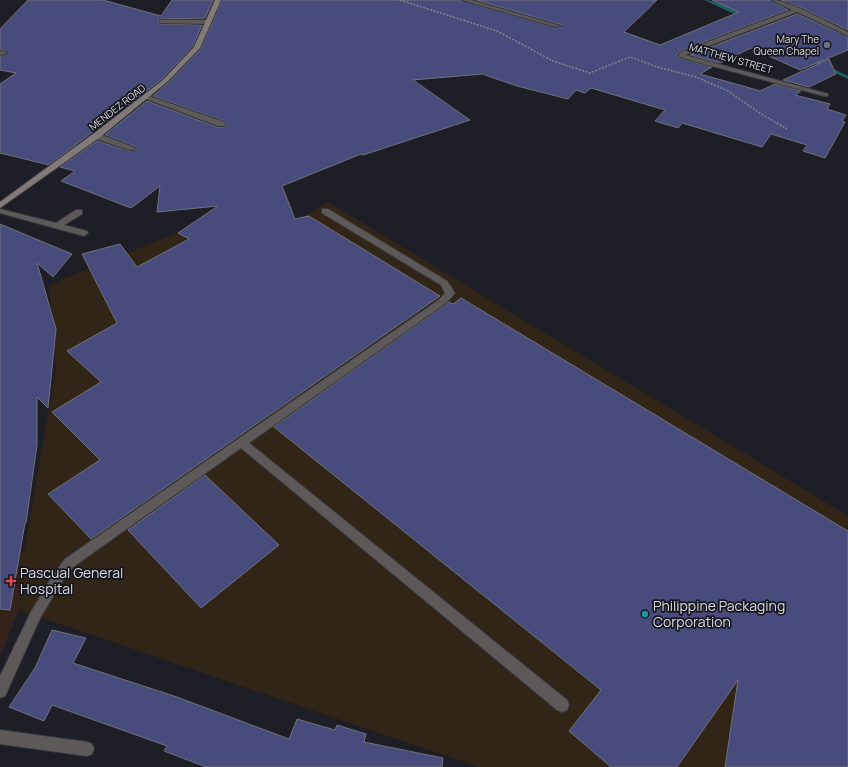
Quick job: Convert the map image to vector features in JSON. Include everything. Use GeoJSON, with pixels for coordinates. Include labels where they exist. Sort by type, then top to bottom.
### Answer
{"type":"FeatureCollection","features":[{"type":"Feature","properties":{"kind":"street","name":"MENDEZ ROAD"},"geometry":{"type":"LineString","coordinates":[[0,206],[96,136],[146,97],[188,59],[196,48],[218,0]]}},
{"type":"Feature","properties":{"kind":"street"},"geometry":{"type":"LineString","coordinates":[[465,0],[558,26]]}},
{"type":"Feature","properties":{"kind":"street"},"geometry":{"type":"LineString","coordinates":[[775,0],[848,34]]}},
{"type":"Feature","properties":{"kind":"street","name":"MATTHEW STREET"},"geometry":{"type":"LineString","coordinates":[[798,10],[682,53],[681,55],[826,94]]}},
{"type":"Feature","properties":{"kind":"street"},"geometry":{"type":"LineString","coordinates":[[162,21],[209,22]]}},
{"type":"Feature","properties":{"kind":"street"},"geometry":{"type":"LineString","coordinates":[[840,30],[848,27]]}},
{"type":"Feature","properties":{"kind":"street"},"geometry":{"type":"LineString","coordinates":[[146,97],[221,124]]}},
{"type":"Feature","properties":{"kind":"street"},"geometry":{"type":"LineString","coordinates":[[96,136],[132,148]]}},
{"type":"Feature","properties":{"kind":"street"},"geometry":{"type":"LineString","coordinates":[[0,210],[84,233]]}},
{"type":"Feature","properties":{"kind":"street"},"geometry":{"type":"LineString","coordinates":[[0,691],[35,616],[57,579],[69,563],[443,301],[450,293],[444,283],[325,211]]}},
{"type":"Feature","properties":{"kind":"street"},"geometry":{"type":"LineString","coordinates":[[59,225],[79,212]]}},
{"type":"Feature","properties":{"kind":"street"},"geometry":{"type":"LineString","coordinates":[[242,443],[562,705]]}},
{"type":"Feature","properties":{"kind":"street"},"geometry":{"type":"LineString","coordinates":[[0,737],[87,749]]}},
{"type":"Feature","properties":{"kind":"path"},"geometry":{"type":"LineString","coordinates":[[400,0],[497,31],[553,61],[590,73],[630,57],[657,67],[696,78],[728,91],[761,114],[787,129]]}},
{"type":"Feature","properties":{"kind":"shaded area"},"geometry":{"type":"Polygon","coordinates":[[[328,202],[848,516],[848,767],[479,767],[19,610],[24,552],[56,370],[49,285],[177,233],[222,265],[328,202]]]}},
{"type":"Feature","properties":{"kind":"shaded area","name":"Pascual General Hospital"},"geometry":{"type":"Polygon","coordinates":[[[0,547],[24,552],[19,610],[0,656],[0,547]]]}},
{"type":"Feature","properties":{"kind":"building"},"geometry":{"type":"Polygon","coordinates":[[[28,0],[103,0],[161,16],[172,0],[213,0],[205,18],[159,19],[158,22],[162,24],[202,25],[193,46],[162,79],[49,165],[0,153],[0,84],[16,73],[0,70],[0,56],[8,53],[0,50],[0,29],[28,0]]]}},
{"type":"Feature","properties":{"kind":"building"},"geometry":{"type":"Polygon","coordinates":[[[222,0],[461,0],[556,28],[561,27],[562,25],[476,0],[657,0],[624,32],[660,45],[739,12],[712,0],[771,0],[788,10],[680,51],[677,56],[682,59],[712,67],[700,74],[760,91],[775,84],[801,91],[795,95],[830,104],[827,109],[846,115],[842,121],[845,122],[825,158],[803,151],[807,145],[771,134],[762,147],[682,123],[678,128],[655,121],[665,110],[591,88],[585,93],[576,90],[568,99],[517,86],[482,74],[413,80],[470,120],[363,155],[361,154],[282,186],[295,219],[309,216],[440,296],[91,539],[48,494],[100,460],[52,412],[101,382],[67,351],[117,323],[82,254],[120,244],[137,267],[189,239],[178,233],[218,206],[157,212],[160,186],[131,208],[61,181],[75,171],[60,167],[97,141],[129,151],[137,149],[137,147],[105,135],[147,101],[217,127],[225,127],[226,123],[224,121],[153,96],[168,83],[201,49],[222,0]]]}},
{"type":"Feature","properties":{"kind":"building"},"geometry":{"type":"Polygon","coordinates":[[[781,0],[848,0],[848,30],[800,7],[781,0]]]}},
{"type":"Feature","properties":{"kind":"building"},"geometry":{"type":"Polygon","coordinates":[[[797,14],[848,37],[848,50],[800,70],[751,48],[720,63],[690,55],[797,14]]]}},
{"type":"Feature","properties":{"kind":"building"},"geometry":{"type":"Polygon","coordinates":[[[829,59],[836,74],[809,87],[783,80],[829,59]]]}},
{"type":"Feature","properties":{"kind":"building"},"geometry":{"type":"Polygon","coordinates":[[[0,224],[72,254],[53,277],[37,263],[56,329],[48,408],[37,397],[37,445],[26,523],[10,610],[0,609],[0,224]]]}},
{"type":"Feature","properties":{"kind":"building","name":"Philippine Packaging Corporation"},"geometry":{"type":"Polygon","coordinates":[[[461,298],[848,531],[848,767],[725,767],[738,680],[677,767],[611,767],[569,731],[601,690],[274,427],[449,302],[453,304],[461,298]]]}},
{"type":"Feature","properties":{"kind":"building"},"geometry":{"type":"Polygon","coordinates":[[[205,475],[279,545],[201,608],[128,530],[205,475]]]}},
{"type":"Feature","properties":{"kind":"building"},"geometry":{"type":"Polygon","coordinates":[[[52,630],[86,638],[73,663],[177,697],[289,739],[297,719],[335,730],[337,725],[366,734],[364,742],[443,758],[442,767],[206,767],[164,751],[167,746],[52,705],[44,721],[9,707],[35,668],[52,630]]]}},
{"type":"Feature","properties":{"kind":"waterway"},"geometry":{"type":"LineString","coordinates":[[706,0],[744,17]]}},
{"type":"Feature","properties":{"kind":"waterway"},"geometry":{"type":"LineString","coordinates":[[810,59],[848,78]]}},
{"type":"Feature","properties":{"kind":"place","name":"Mary The Queen Chapel"},"geometry":{"type":"Point","coordinates":[827,45]}},
{"type":"Feature","properties":{"kind":"place","name":"Pascual General Hospital"},"geometry":{"type":"Point","coordinates":[11,581]}},
{"type":"Feature","properties":{"kind":"place","name":"Philippine Packaging Corporation"},"geometry":{"type":"Point","coordinates":[645,614]}}]}
